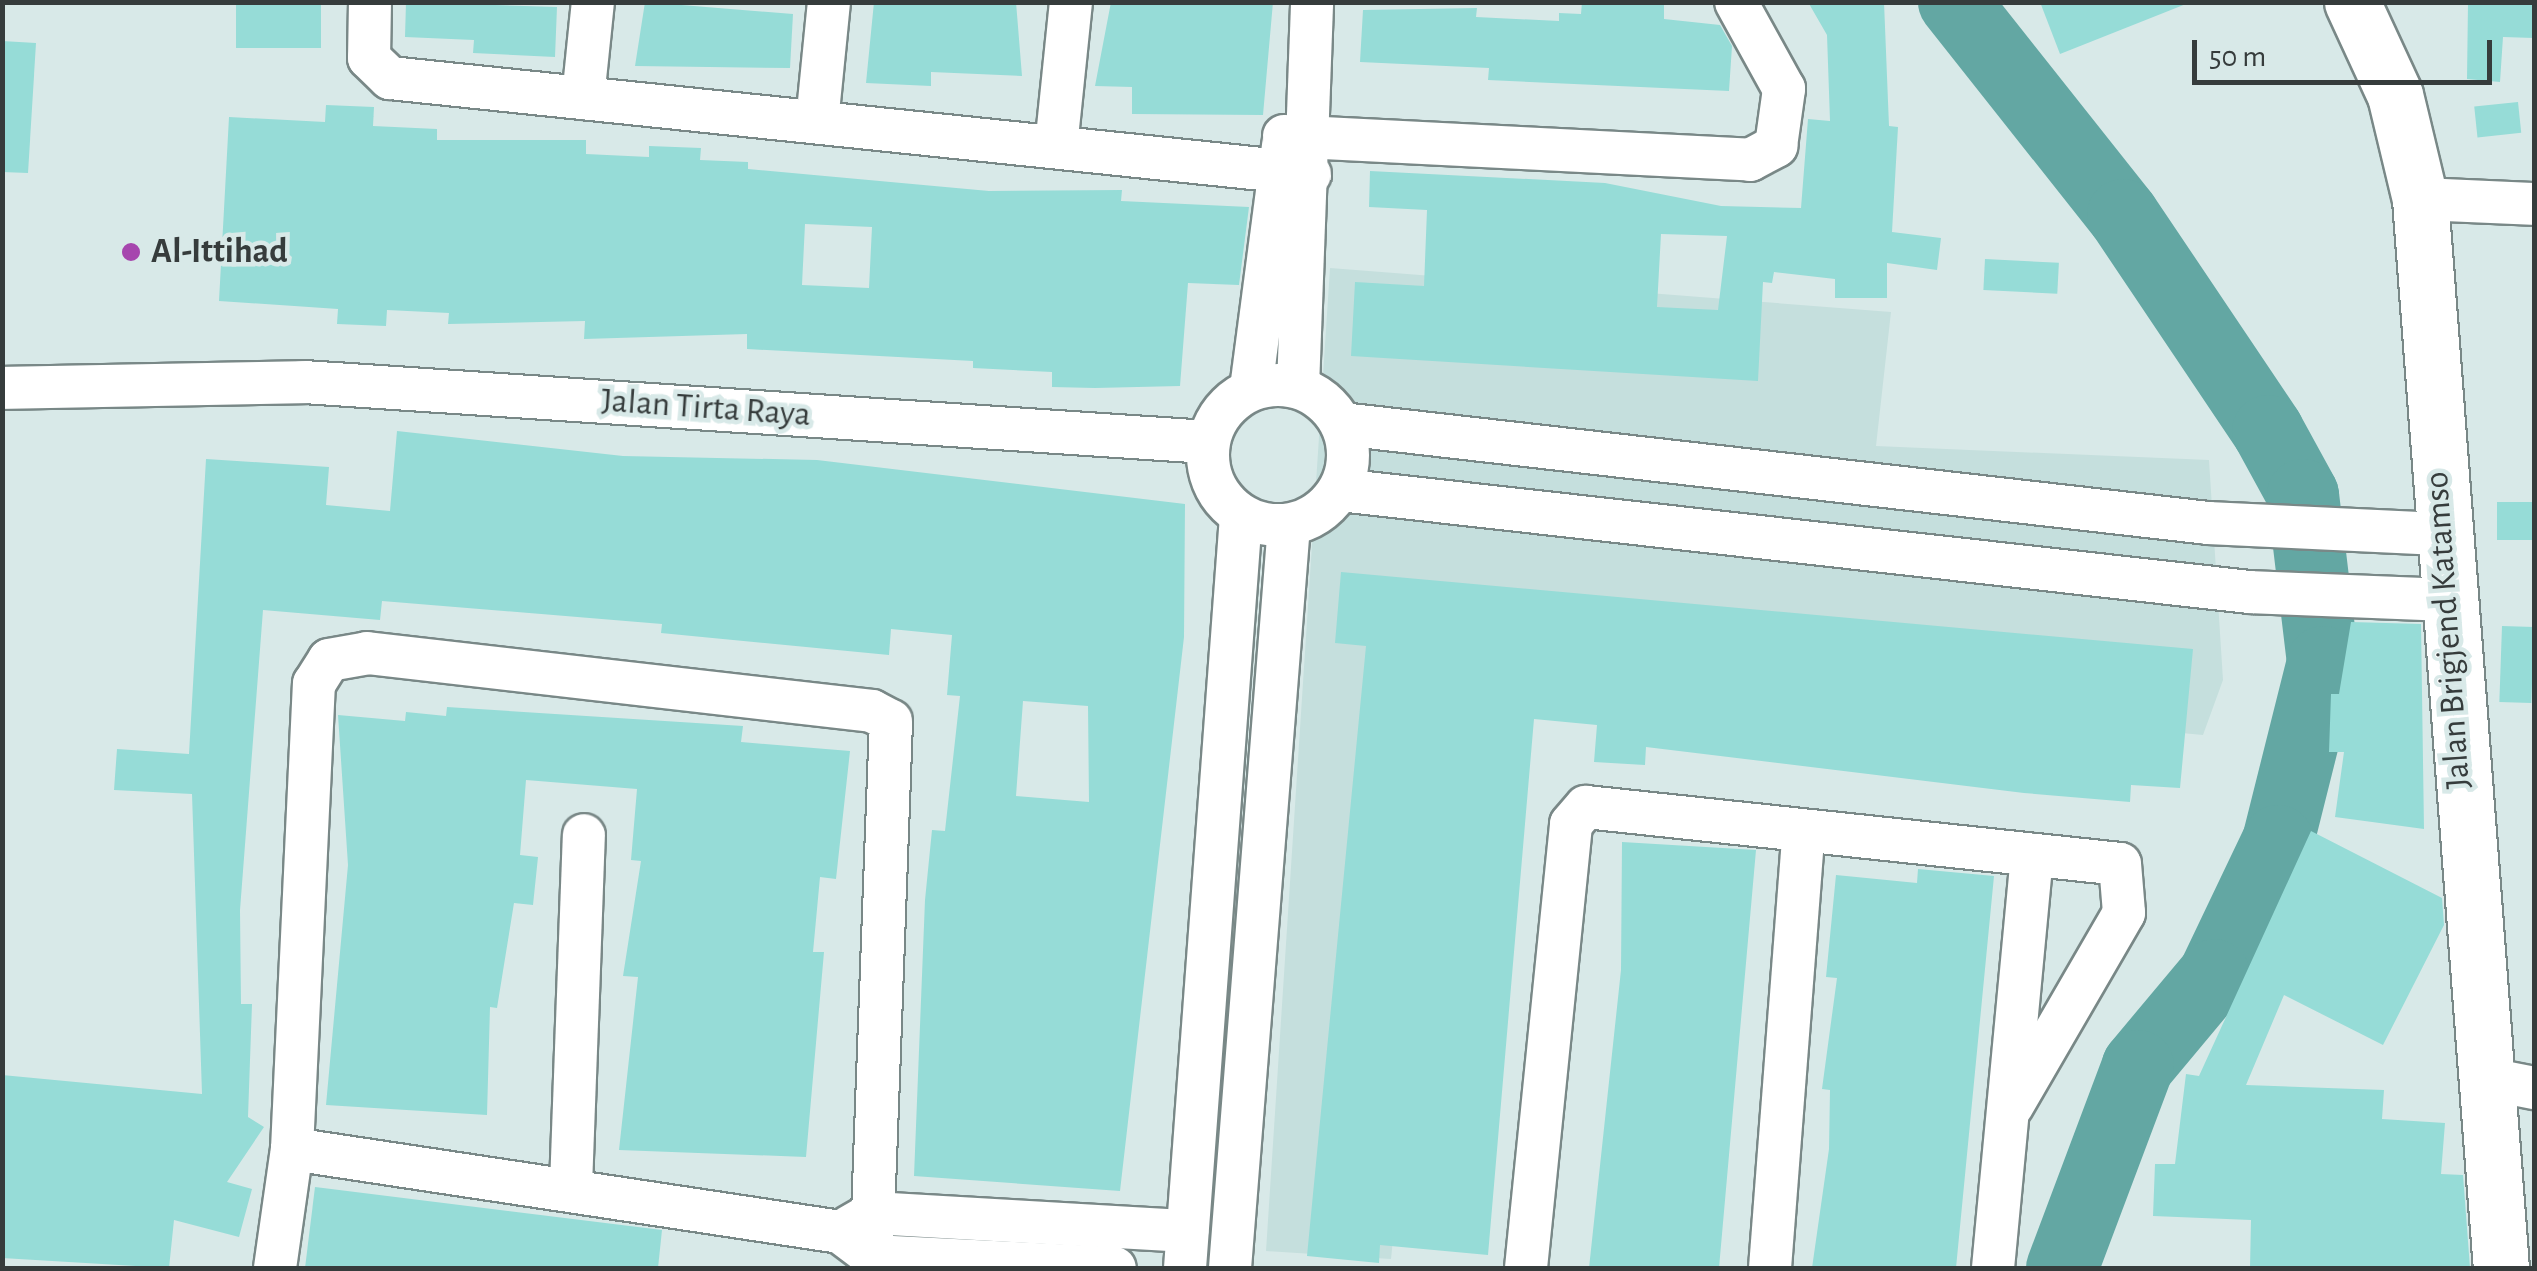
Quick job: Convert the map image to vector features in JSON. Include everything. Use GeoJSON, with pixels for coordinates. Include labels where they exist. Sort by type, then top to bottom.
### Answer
{"type":"FeatureCollection","features":[{"type":"Feature","properties":{"kind":"street"},"geometry":{"type":"LineString","coordinates":[[370,2],[369,58],[380,74],[583,98],[1056,147],[1298,144],[1750,160],[1776,146],[1784,89],[1736,2]]}},
{"type":"Feature","properties":{"kind":"street"},"geometry":{"type":"LineString","coordinates":[[583,98],[593,2]]}},
{"type":"Feature","properties":{"kind":"street"},"geometry":{"type":"LineString","coordinates":[[817,122],[829,2]]}},
{"type":"Feature","properties":{"kind":"street"},"geometry":{"type":"LineString","coordinates":[[1056,147],[1070,2]]}},
{"type":"Feature","properties":{"kind":"street"},"geometry":{"type":"LineString","coordinates":[[1251,389],[1298,144],[1312,2]]}},
{"type":"Feature","properties":{"kind":"street","name":"Jalan Brigjend Katamso"},"geometry":{"type":"LineString","coordinates":[[2352,2],[2395,94],[2420,199],[2446,600],[2509,1083],[2502,1268]]}},
{"type":"Feature","properties":{"kind":"street"},"geometry":{"type":"LineString","coordinates":[[1298,144],[1298,387]]}},
{"type":"Feature","properties":{"kind":"street"},"geometry":{"type":"LineString","coordinates":[[2420,199],[2534,204]]}},
{"type":"Feature","properties":{"kind":"street","name":"Jalan Tirta Raya"},"geometry":{"type":"LineString","coordinates":[[2,388],[304,382],[1208,442]]}},
{"type":"Feature","properties":{"kind":"street"},"geometry":{"type":"LineString","coordinates":[[2440,534],[2208,523],[1342,424],[1298,387],[1251,389],[1231,402],[1208,442],[1213,484],[1241,516],[1289,525],[1340,490],[2205,588],[2446,600]]}},
{"type":"Feature","properties":{"kind":"street"},"geometry":{"type":"LineString","coordinates":[[1340,490],[1342,424]]}},
{"type":"Feature","properties":{"kind":"street"},"geometry":{"type":"LineString","coordinates":[[2050,570],[2056,506]]}},
{"type":"Feature","properties":{"kind":"street"},"geometry":{"type":"LineString","coordinates":[[864,1242],[1186,1250],[1241,516]]}},
{"type":"Feature","properties":{"kind":"street"},"geometry":{"type":"LineString","coordinates":[[2205,588],[2208,523]]}},
{"type":"Feature","properties":{"kind":"street"},"geometry":{"type":"LineString","coordinates":[[1230,1268],[1289,525]]}},
{"type":"Feature","properties":{"kind":"street"},"geometry":{"type":"LineString","coordinates":[[275,1268],[292,1149],[314,684],[329,660],[366,653],[872,711],[890,721],[864,1242]]}},
{"type":"Feature","properties":{"kind":"street"},"geometry":{"type":"LineString","coordinates":[[1526,1268],[1574,815],[1596,808],[2120,864],[2129,894],[2012,1106]]}},
{"type":"Feature","properties":{"kind":"street"},"geometry":{"type":"LineString","coordinates":[[1770,1268],[1804,831]]}},
{"type":"Feature","properties":{"kind":"street"},"geometry":{"type":"LineString","coordinates":[[571,1186],[584,835]]}},
{"type":"Feature","properties":{"kind":"street"},"geometry":{"type":"LineString","coordinates":[[1993,1268],[2012,1106],[2032,855]]}},
{"type":"Feature","properties":{"kind":"street"},"geometry":{"type":"LineString","coordinates":[[292,1149],[571,1186],[864,1242],[1116,1268]]}},
{"type":"Feature","properties":{"kind":"shaded area"},"geometry":{"type":"Polygon","coordinates":[[[1330,268],[1891,312],[1876,446],[2209,460],[2223,680],[2203,735],[1452,665],[1391,1259],[1266,1251],[1330,268]]]}},
{"type":"Feature","properties":{"kind":"building"},"geometry":{"type":"Polygon","coordinates":[[[236,2],[321,2],[321,48],[236,48],[236,2]]]}},
{"type":"Feature","properties":{"kind":"building"},"geometry":{"type":"Polygon","coordinates":[[[406,2],[557,7],[555,57],[473,53],[474,40],[405,37],[406,2]]]}},
{"type":"Feature","properties":{"kind":"building"},"geometry":{"type":"Polygon","coordinates":[[[645,2],[793,14],[790,68],[635,66],[645,2]]]}},
{"type":"Feature","properties":{"kind":"building"},"geometry":{"type":"Polygon","coordinates":[[[874,2],[1016,2],[1022,76],[931,72],[931,86],[866,83],[874,2]]]}},
{"type":"Feature","properties":{"kind":"building"},"geometry":{"type":"Polygon","coordinates":[[[1111,2],[1273,2],[1263,115],[1132,114],[1132,87],[1095,86],[1111,2]]]}},
{"type":"Feature","properties":{"kind":"building"},"geometry":{"type":"Polygon","coordinates":[[[1582,2],[1664,2],[1664,19],[1720,25],[1732,46],[1729,91],[1488,80],[1489,68],[1360,62],[1363,10],[1477,8],[1476,17],[1559,21],[1559,13],[1581,14],[1582,2]]]}},
{"type":"Feature","properties":{"kind":"building"},"geometry":{"type":"Polygon","coordinates":[[[1808,2],[1884,2],[1889,126],[1898,127],[1892,232],[1941,238],[1937,270],[1887,263],[1887,298],[1835,298],[1835,279],[1774,272],[1772,283],[1763,282],[1758,381],[1351,356],[1355,282],[1424,286],[1427,210],[1369,207],[1370,171],[1605,183],[1721,206],[1801,208],[1808,119],[1830,121],[1827,35],[1808,2]],[[1661,234],[1657,307],[1718,310],[1727,236],[1661,234]]]}},
{"type":"Feature","properties":{"kind":"building"},"geometry":{"type":"Polygon","coordinates":[[[2040,2],[2185,2],[2186,4],[2060,54],[2040,2]]]}},
{"type":"Feature","properties":{"kind":"building"},"geometry":{"type":"Polygon","coordinates":[[[2468,2],[2534,2],[2534,38],[2503,37],[2500,82],[2467,79],[2468,2]]]}},
{"type":"Feature","properties":{"kind":"building"},"geometry":{"type":"Polygon","coordinates":[[[2,41],[36,43],[28,173],[2,172],[2,41]]]}},
{"type":"Feature","properties":{"kind":"building"},"geometry":{"type":"Polygon","coordinates":[[[2518,102],[2521,133],[2477,137],[2474,107],[2518,102]]]}},
{"type":"Feature","properties":{"kind":"building"},"geometry":{"type":"Polygon","coordinates":[[[326,105],[374,107],[373,126],[437,129],[437,140],[586,140],[586,154],[649,157],[649,146],[701,148],[700,160],[748,162],[748,169],[989,191],[1122,190],[1121,201],[1249,207],[1239,285],[1188,283],[1180,386],[1095,388],[1052,387],[1052,372],[973,368],[973,361],[747,349],[747,334],[584,339],[585,321],[448,324],[449,313],[387,310],[386,326],[337,324],[338,309],[219,301],[229,117],[325,122],[326,105]],[[805,224],[802,285],[869,288],[872,227],[805,224]]]}},
{"type":"Feature","properties":{"kind":"building"},"geometry":{"type":"Polygon","coordinates":[[[1985,259],[2059,263],[2057,294],[1983,290],[1985,259]]]}},
{"type":"Feature","properties":{"kind":"building"},"geometry":{"type":"Polygon","coordinates":[[[397,431],[623,456],[817,460],[1185,504],[1184,637],[1120,1191],[914,1176],[925,900],[932,830],[945,831],[960,696],[947,695],[952,635],[891,629],[889,655],[661,633],[662,624],[382,601],[380,620],[263,610],[240,910],[241,1004],[252,1004],[248,1117],[264,1127],[227,1182],[252,1189],[239,1237],[174,1220],[169,1268],[2,1258],[2,1075],[202,1094],[192,794],[114,790],[117,749],[189,754],[206,459],[329,467],[326,505],[390,511],[397,431]],[[1023,701],[1016,796],[1089,802],[1088,706],[1023,701]]]}},
{"type":"Feature","properties":{"kind":"building"},"geometry":{"type":"Polygon","coordinates":[[[2497,502],[2534,502],[2534,540],[2497,540],[2497,502]]]}},
{"type":"Feature","properties":{"kind":"building"},"geometry":{"type":"Polygon","coordinates":[[[1341,572],[2193,649],[2180,788],[2131,785],[2130,802],[2024,793],[1646,747],[1645,765],[1594,762],[1597,725],[1534,719],[1488,1255],[1380,1245],[1379,1263],[1307,1256],[1366,646],[1335,643],[1341,572]]]}},
{"type":"Feature","properties":{"kind":"building"},"geometry":{"type":"Polygon","coordinates":[[[2351,622],[2421,624],[2424,829],[2335,817],[2344,752],[2329,752],[2331,694],[2339,694],[2351,622]]]}},
{"type":"Feature","properties":{"kind":"building"},"geometry":{"type":"Polygon","coordinates":[[[2502,626],[2534,627],[2531,703],[2499,702],[2502,626]]]}},
{"type":"Feature","properties":{"kind":"building"},"geometry":{"type":"Polygon","coordinates":[[[447,707],[743,726],[741,742],[850,751],[836,879],[820,877],[813,952],[824,952],[806,1157],[619,1150],[638,977],[623,976],[641,861],[631,860],[637,789],[526,780],[520,855],[538,857],[533,905],[514,903],[497,1008],[490,1007],[487,1115],[326,1105],[348,865],[338,715],[405,721],[406,712],[446,716],[447,707]]]}},
{"type":"Feature","properties":{"kind":"building"},"geometry":{"type":"Polygon","coordinates":[[[2311,831],[2442,898],[2444,925],[2383,1045],[2284,995],[2246,1085],[2384,1090],[2382,1119],[2445,1123],[2441,1174],[2463,1175],[2470,1268],[2250,1268],[2251,1220],[2153,1216],[2155,1164],[2175,1164],[2186,1074],[2199,1076],[2311,831]]]}},
{"type":"Feature","properties":{"kind":"building"},"geometry":{"type":"Polygon","coordinates":[[[1622,842],[1756,850],[1719,1268],[1589,1268],[1621,970],[1622,842]]]}},
{"type":"Feature","properties":{"kind":"building"},"geometry":{"type":"Polygon","coordinates":[[[1918,869],[1994,876],[1956,1268],[1812,1268],[1829,1149],[1830,1090],[1822,1089],[1837,978],[1826,977],[1836,875],[1917,883],[1918,869]]]}},
{"type":"Feature","properties":{"kind":"building"},"geometry":{"type":"Polygon","coordinates":[[[315,1187],[662,1230],[658,1268],[305,1268],[315,1187]]]}},
{"type":"Feature","properties":{"kind":"waterway"},"geometry":{"type":"LineString","coordinates":[[1954,2],[2123,215],[2268,431],[2303,495],[2323,662],[2278,841],[2214,975],[2138,1066],[2062,1268]]}},
{"type":"Feature","properties":{"kind":"place","name":"Al-Ittihad"},"geometry":{"type":"Point","coordinates":[131,252]}}]}
